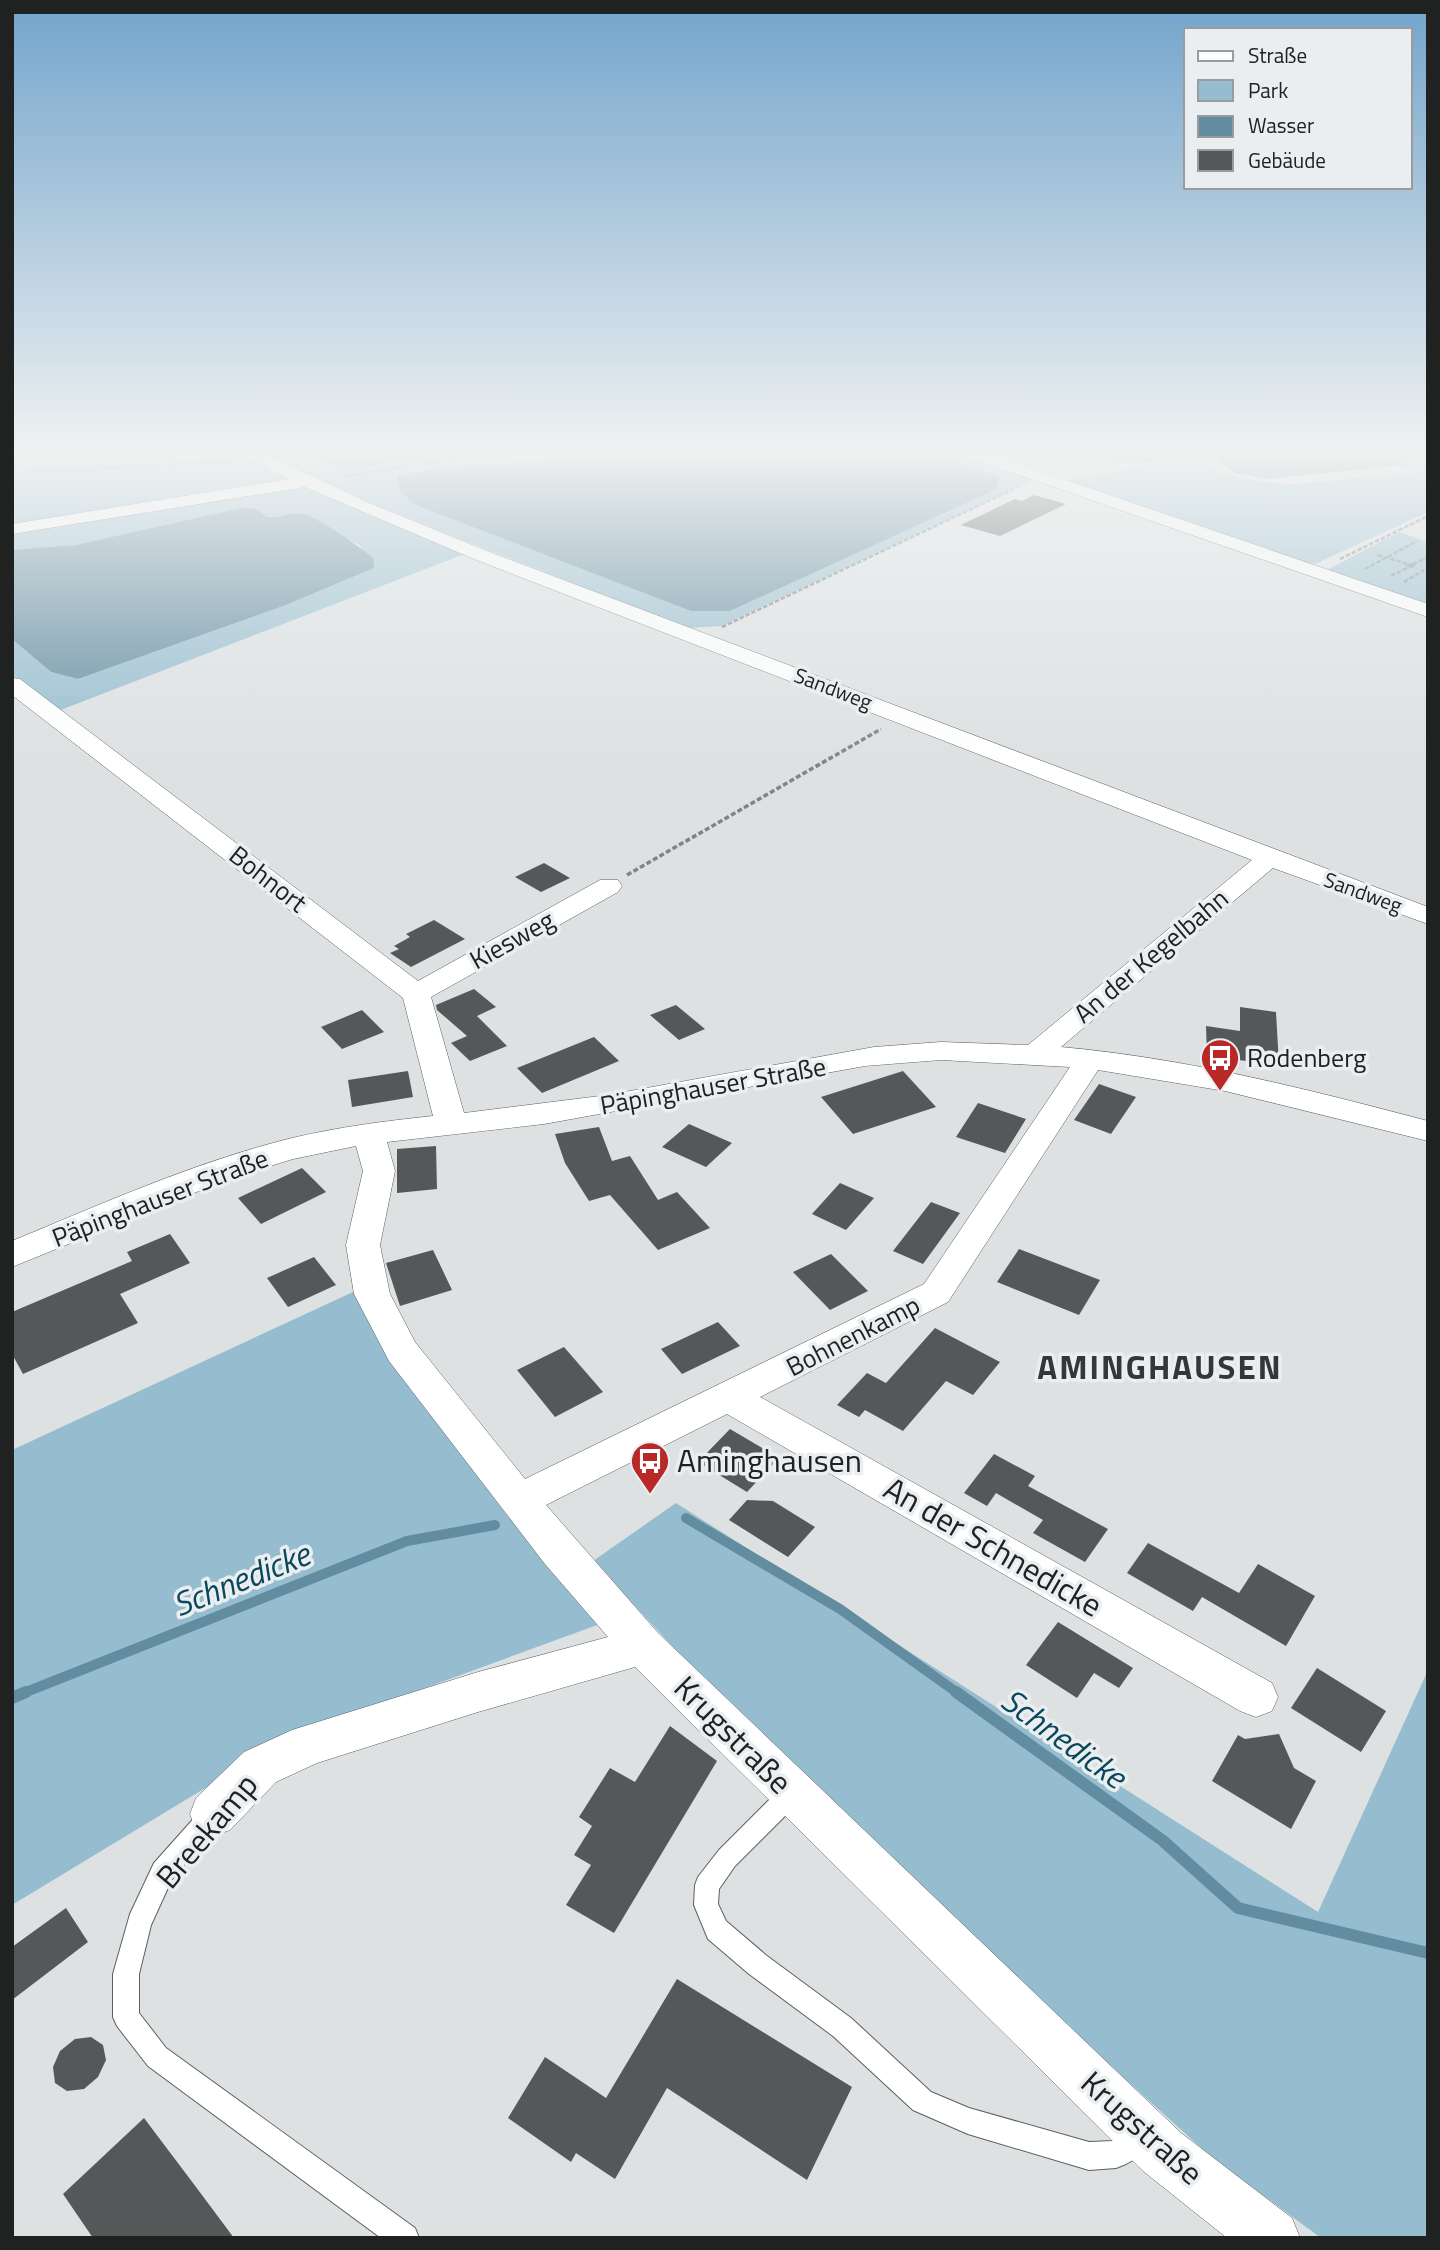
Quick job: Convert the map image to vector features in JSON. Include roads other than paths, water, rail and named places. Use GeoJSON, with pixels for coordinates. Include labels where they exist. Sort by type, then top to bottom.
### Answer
{"type":"FeatureCollection","features":[{"type":"Feature","properties":{"kind":"street","name":"Sandweg"},"geometry":{"type":"LineString","coordinates":[[491,555],[1268,859],[1428,916]]}},
{"type":"Feature","properties":{"kind":"street"},"geometry":{"type":"LineString","coordinates":[[1264,555],[1428,611]]}},
{"type":"Feature","properties":{"kind":"street","name":"Bohnort"},"geometry":{"type":"LineString","coordinates":[[12,684],[416,994]]}},
{"type":"Feature","properties":{"kind":"street","name":"An der Kegelbahn"},"geometry":{"type":"LineString","coordinates":[[1035,1054],[1268,859]]}},
{"type":"Feature","properties":{"kind":"street","name":"Kiesweg"},"geometry":{"type":"LineString","coordinates":[[416,994],[608,886]]}},
{"type":"Feature","properties":{"kind":"street"},"geometry":{"type":"LineString","coordinates":[[416,994],[451,1124]]}},
{"type":"Feature","properties":{"kind":"street","name":"Päpinghauser Straße"},"geometry":{"type":"LineString","coordinates":[[12,1255],[213,1173],[291,1149],[369,1133],[575,1110],[874,1056],[943,1052],[1035,1054],[1089,1061],[1253,1087],[1428,1130]]}},
{"type":"Feature","properties":{"kind":"street","name":"Bohnenkamp"},"geometry":{"type":"LineString","coordinates":[[519,1500],[730,1398],[936,1293],[1089,1061]]}},
{"type":"Feature","properties":{"kind":"street","name":"Krugstraße"},"geometry":{"type":"LineString","coordinates":[[369,1133],[379,1171],[363,1245],[372,1294],[402,1351],[519,1500],[643,1646],[792,1793],[1146,2137],[1272,2238]]}},
{"type":"Feature","properties":{"kind":"street","name":"An der Schnedicke"},"geometry":{"type":"LineString","coordinates":[[730,1398],[1256,1697]]}},
{"type":"Feature","properties":{"kind":"street","name":"Breekamp"},"geometry":{"type":"LineString","coordinates":[[214,1814],[260,1767],[308,1745],[478,1692],[643,1646]]}},
{"type":"Feature","properties":{"kind":"lane"},"geometry":{"type":"LineString","coordinates":[[792,1793],[727,1857],[707,1885],[706,1905],[717,1930],[758,1965],[842,2027],[922,2101],[968,2122],[1089,2156],[1116,2154],[1146,2137]]}},
{"type":"Feature","properties":{"kind":"lane","name":"Breekamp"},"geometry":{"type":"LineString","coordinates":[[214,1814],[163,1871],[139,1923],[126,1974],[126,2017],[157,2057],[405,2238]]}},
{"type":"Feature","properties":{"kind":"water"},"geometry":{"type":"Polygon","coordinates":[[[12,555],[369,555],[373,558],[374,568],[286,605],[78,679],[51,672],[12,639],[12,555]]]}},
{"type":"Feature","properties":{"kind":"water"},"geometry":{"type":"Polygon","coordinates":[[[546,555],[853,555],[730,611],[691,611],[546,555]]]}},
{"type":"Feature","properties":{"kind":"waterway","name":"Schnedicke"},"geometry":{"type":"LineString","coordinates":[[686,1518],[840,1609],[959,1694]]}},
{"type":"Feature","properties":{"kind":"waterway","name":"Schnedicke"},"geometry":{"type":"LineString","coordinates":[[25,1692],[407,1541],[495,1525]]}},
{"type":"Feature","properties":{"kind":"waterway","name":"Schnedicke"},"geometry":{"type":"LineString","coordinates":[[12,1698],[25,1692]]}},
{"type":"Feature","properties":{"kind":"waterway","name":"Schnedicke"},"geometry":{"type":"LineString","coordinates":[[21,1694],[25,1692]]}},
{"type":"Feature","properties":{"kind":"waterway","name":"Schnedicke"},"geometry":{"type":"LineString","coordinates":[[956,1692],[1162,1840],[1238,1908],[1428,1953]]}},
{"type":"Feature","properties":{"kind":"place","name":"Rodenberg"},"geometry":{"type":"Point","coordinates":[1220,1092]}},
{"type":"Feature","properties":{"kind":"place","name":"Aminghausen"},"geometry":{"type":"Point","coordinates":[650,1495]}},
{"type":"Feature","properties":{"kind":"district","name":"AMINGHAUSEN"},"geometry":{"type":"Point","coordinates":[1160,1367]}}]}
